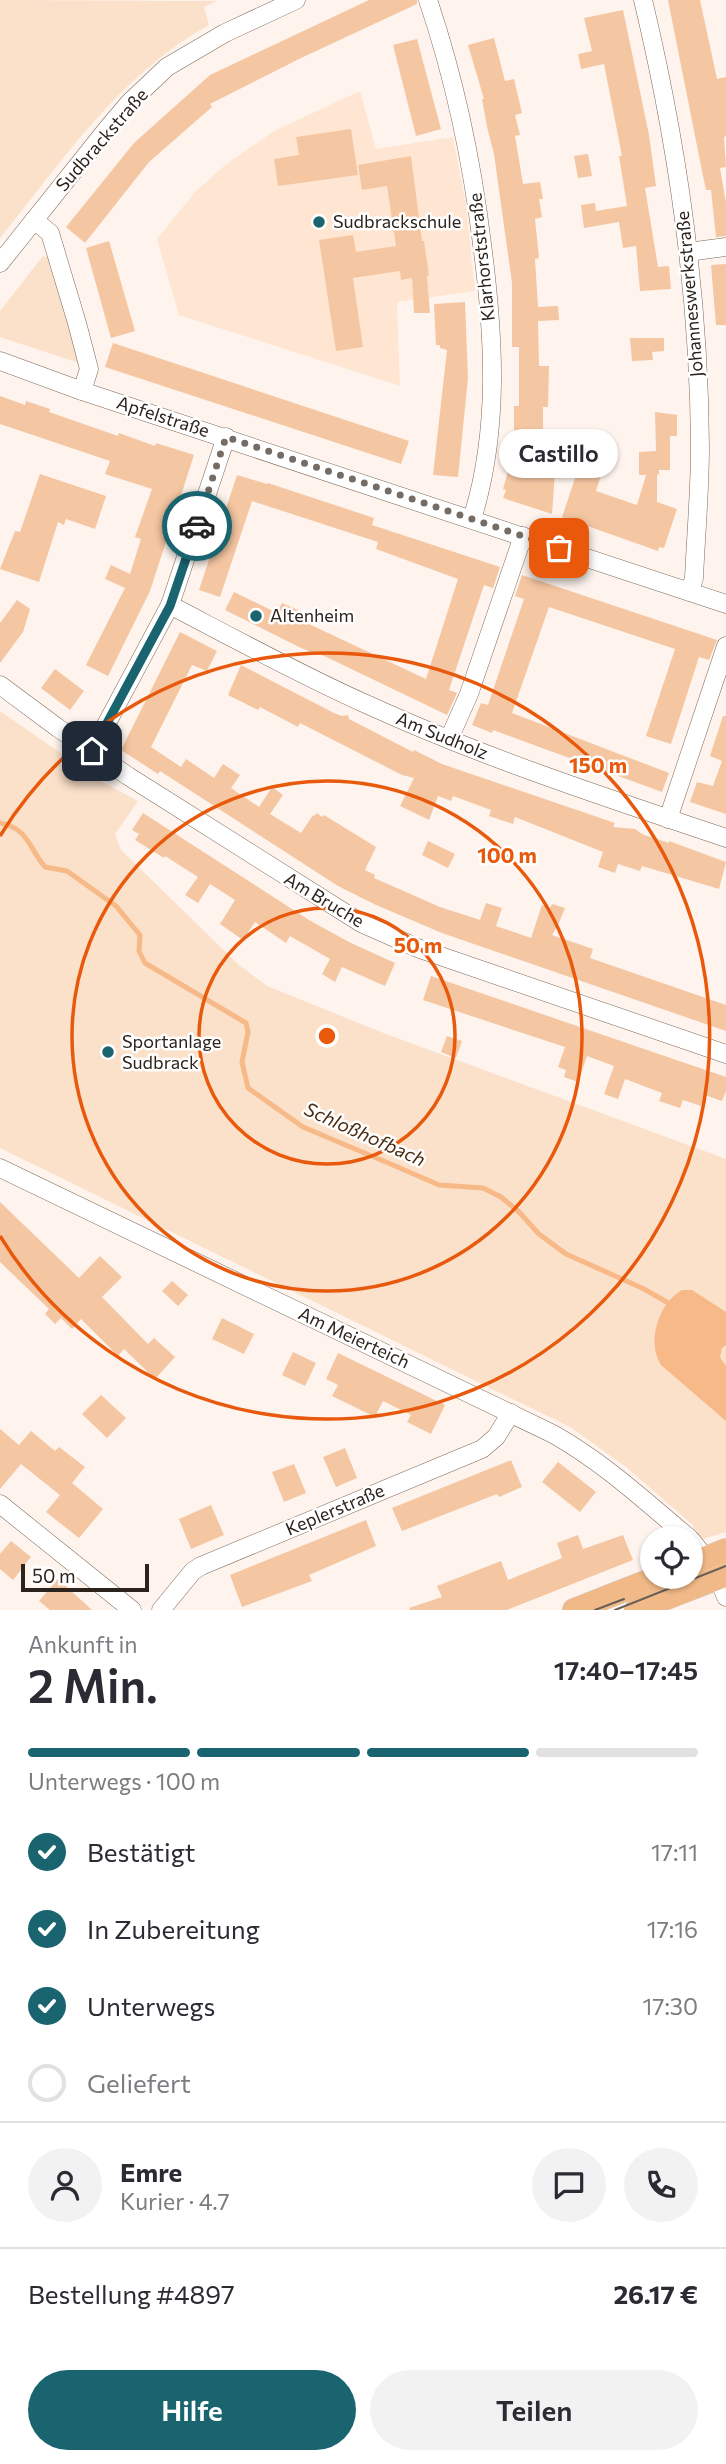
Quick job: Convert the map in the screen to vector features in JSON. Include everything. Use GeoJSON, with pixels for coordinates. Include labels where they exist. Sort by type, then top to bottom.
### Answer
{"type":"FeatureCollection","features":[{"type":"Feature","properties":{"kind":"main road"},"geometry":{"type":"LineString","coordinates":[[636,1610],[724,1583]]}},
{"type":"Feature","properties":{"kind":"main road"},"geometry":{"type":"LineString","coordinates":[[574,1610],[640,1584]]}},
{"type":"Feature","properties":{"kind":"street","name":"Sudbrackstraße"},"geometry":{"type":"LineString","coordinates":[[0,263],[129,103],[167,67],[225,33],[296,0]]}},
{"type":"Feature","properties":{"kind":"street","name":"Klarhorststraße"},"geometry":{"type":"LineString","coordinates":[[428,0],[457,97],[471,162],[487,280],[492,345],[491,416],[481,482],[472,519]]}},
{"type":"Feature","properties":{"kind":"street","name":"Johanneswerkstraße"},"geometry":{"type":"LineString","coordinates":[[643,0],[673,142],[688,252],[700,446],[694,578],[690,592]]}},
{"type":"Feature","properties":{"kind":"street"},"geometry":{"type":"LineString","coordinates":[[34,220],[50,233],[77,323],[89,369],[82,391]]}},
{"type":"Feature","properties":{"kind":"street"},"geometry":{"type":"LineString","coordinates":[[688,252],[726,247]]}},
{"type":"Feature","properties":{"kind":"street","name":"Apfelstraße"},"geometry":{"type":"LineString","coordinates":[[0,361],[82,391],[726,604]]}},
{"type":"Feature","properties":{"kind":"street"},"geometry":{"type":"LineString","coordinates":[[92,751],[170,606],[226,437]]}},
{"type":"Feature","properties":{"kind":"street"},"geometry":{"type":"LineString","coordinates":[[449,739],[468,694],[523,536]]}},
{"type":"Feature","properties":{"kind":"street","name":"Am Sudholz"},"geometry":{"type":"LineString","coordinates":[[170,606],[355,699],[449,739],[519,768],[726,838]]}},
{"type":"Feature","properties":{"kind":"street"},"geometry":{"type":"LineString","coordinates":[[668,818],[726,646]]}},
{"type":"Feature","properties":{"kind":"street","name":"Am Bruche"},"geometry":{"type":"LineString","coordinates":[[0,685],[92,751],[373,929],[420,949],[726,1054]]}},
{"type":"Feature","properties":{"kind":"street","name":"Am Meierteich"},"geometry":{"type":"LineString","coordinates":[[0,1167],[553,1434],[622,1481],[674,1526]]}},
{"type":"Feature","properties":{"kind":"street","name":"Keplerstraße"},"geometry":{"type":"LineString","coordinates":[[161,1610],[193,1571],[201,1566],[482,1449],[496,1437],[511,1413]]}},
{"type":"Feature","properties":{"kind":"street"},"geometry":{"type":"LineString","coordinates":[[0,1504],[132,1610]]}},
{"type":"Feature","properties":{"kind":"street","name":"Am Meierteich"},"geometry":{"type":"LineString","coordinates":[[703,1553],[724,1583]]}},
{"type":"Feature","properties":{"kind":"shaded area"},"geometry":{"type":"Polygon","coordinates":[[[0,0],[217,1],[204,7],[209,25],[147,68],[120,94],[94,121],[0,238],[0,0]]]}},
{"type":"Feature","properties":{"kind":"shaded area","name":"Sudbrackschule"},"geometry":{"type":"Polygon","coordinates":[[[360,91],[376,149],[453,137],[466,205],[475,291],[397,302],[400,386],[179,315],[157,239],[195,192],[224,166],[274,131],[360,91]]]}},
{"type":"Feature","properties":{"kind":"shaded area"},"geometry":{"type":"Polygon","coordinates":[[[43,256],[52,259],[79,363],[0,337],[0,311],[43,256]]]}},
{"type":"Feature","properties":{"kind":"shaded area"},"geometry":{"type":"Polygon","coordinates":[[[0,711],[104,783],[138,801],[115,834],[121,850],[239,965],[267,986],[386,1034],[726,1159],[726,1532],[703,1539],[703,1526],[694,1526],[626,1467],[570,1427],[0,1148],[0,711]]]}},
{"type":"Feature","properties":{"kind":"shaded area"},"geometry":{"type":"Polygon","coordinates":[[[682,1290],[692,1290],[726,1312],[726,1345],[722,1348],[720,1357],[726,1366],[726,1421],[661,1365],[657,1355],[657,1323],[667,1304],[682,1290]]]}},
{"type":"Feature","properties":{"kind":"building"},"geometry":{"type":"Polygon","coordinates":[[[369,0],[417,0],[417,4],[210,104],[212,107],[149,162],[85,243],[66,227],[134,143],[210,75],[369,0]]]}},
{"type":"Feature","properties":{"kind":"building"},"geometry":{"type":"Polygon","coordinates":[[[668,0],[700,0],[717,79],[726,77],[726,167],[720,168],[726,203],[726,236],[716,237],[711,190],[706,190],[668,0]]]}},
{"type":"Feature","properties":{"kind":"building"},"geometry":{"type":"Polygon","coordinates":[[[623,10],[649,135],[656,186],[645,188],[658,267],[669,266],[671,289],[640,291],[636,246],[623,248],[619,222],[584,228],[581,205],[595,203],[596,211],[627,206],[619,156],[622,156],[604,64],[581,69],[578,54],[592,51],[584,18],[623,10]]]}},
{"type":"Feature","properties":{"kind":"building"},"geometry":{"type":"Polygon","coordinates":[[[494,38],[505,81],[514,79],[522,113],[515,115],[520,135],[515,136],[523,184],[540,182],[543,199],[539,199],[542,217],[535,219],[539,258],[535,259],[538,307],[558,306],[559,320],[538,321],[539,366],[549,366],[548,407],[543,407],[543,444],[557,444],[552,514],[503,498],[509,468],[509,449],[514,449],[514,406],[519,406],[519,347],[512,347],[512,283],[494,154],[484,99],[468,45],[494,38]]]}},
{"type":"Feature","properties":{"kind":"building"},"geometry":{"type":"Polygon","coordinates":[[[417,39],[441,129],[416,136],[393,45],[417,39]]]}},
{"type":"Feature","properties":{"kind":"building"},"geometry":{"type":"Polygon","coordinates":[[[351,129],[358,175],[278,186],[274,159],[299,155],[296,137],[351,129]]]}},
{"type":"Feature","properties":{"kind":"building"},"geometry":{"type":"Polygon","coordinates":[[[588,154],[592,176],[578,178],[574,156],[588,154]]]}},
{"type":"Feature","properties":{"kind":"building"},"geometry":{"type":"Polygon","coordinates":[[[411,156],[429,275],[430,313],[414,313],[412,278],[401,280],[400,271],[353,278],[363,347],[336,351],[319,240],[353,235],[356,252],[396,246],[387,186],[362,190],[358,165],[411,156]]]}},
{"type":"Feature","properties":{"kind":"building"},"geometry":{"type":"Polygon","coordinates":[[[109,241],[135,331],[111,338],[86,248],[109,241]]]}},
{"type":"Feature","properties":{"kind":"building"},"geometry":{"type":"Polygon","coordinates":[[[726,264],[726,325],[716,325],[711,265],[726,264]]]}},
{"type":"Feature","properties":{"kind":"building"},"geometry":{"type":"Polygon","coordinates":[[[465,302],[468,378],[458,477],[433,475],[447,350],[436,345],[434,304],[465,302]]]}},
{"type":"Feature","properties":{"kind":"building"},"geometry":{"type":"Polygon","coordinates":[[[630,338],[664,338],[664,351],[652,352],[653,360],[632,361],[630,338]]]}},
{"type":"Feature","properties":{"kind":"building"},"geometry":{"type":"Polygon","coordinates":[[[113,343],[409,441],[401,464],[105,367],[113,343]]]}},
{"type":"Feature","properties":{"kind":"building"},"geometry":{"type":"Polygon","coordinates":[[[0,396],[25,405],[26,401],[50,409],[49,412],[118,436],[119,433],[155,446],[156,443],[194,455],[150,591],[108,676],[86,665],[125,588],[105,579],[111,565],[130,574],[141,539],[135,537],[152,489],[105,474],[110,461],[0,424],[0,396]]]}},
{"type":"Feature","properties":{"kind":"building"},"geometry":{"type":"Polygon","coordinates":[[[655,412],[677,415],[677,436],[670,436],[670,470],[659,470],[657,475],[657,502],[677,509],[664,548],[659,547],[658,551],[562,517],[582,458],[597,463],[593,473],[601,475],[596,491],[637,505],[646,475],[639,475],[639,452],[656,451],[655,412]]]}},
{"type":"Feature","properties":{"kind":"building"},"geometry":{"type":"Polygon","coordinates":[[[40,474],[106,496],[95,529],[66,519],[64,525],[58,522],[39,582],[0,569],[15,531],[20,532],[40,474]]]}},
{"type":"Feature","properties":{"kind":"building"},"geometry":{"type":"Polygon","coordinates":[[[237,475],[374,518],[372,525],[500,567],[493,588],[484,585],[449,690],[457,693],[447,715],[225,610],[234,592],[277,613],[282,603],[298,610],[294,617],[426,679],[458,579],[376,549],[378,542],[252,501],[220,597],[199,590],[237,475]]]}},
{"type":"Feature","properties":{"kind":"building"},"geometry":{"type":"Polygon","coordinates":[[[522,575],[717,640],[709,660],[699,657],[671,744],[646,736],[675,649],[549,607],[512,713],[669,773],[662,792],[493,730],[492,733],[472,725],[481,703],[488,705],[524,599],[515,596],[522,575]]]}},
{"type":"Feature","properties":{"kind":"building"},"geometry":{"type":"Polygon","coordinates":[[[17,600],[30,609],[23,632],[0,663],[0,623],[17,600]]]}},
{"type":"Feature","properties":{"kind":"building"},"geometry":{"type":"Polygon","coordinates":[[[180,632],[217,651],[207,671],[192,665],[151,747],[181,767],[186,759],[214,778],[223,764],[240,775],[231,788],[259,807],[272,787],[283,795],[270,814],[301,833],[313,815],[324,815],[376,847],[365,870],[375,875],[374,878],[440,907],[480,920],[486,903],[502,908],[496,926],[531,938],[542,905],[550,908],[552,904],[565,908],[552,935],[593,949],[590,958],[726,1005],[726,1031],[442,933],[376,905],[338,886],[160,771],[158,774],[121,750],[180,632]]]}},
{"type":"Feature","properties":{"kind":"building"},"geometry":{"type":"Polygon","coordinates":[[[241,665],[334,713],[348,715],[349,719],[442,764],[615,823],[613,827],[635,829],[644,835],[669,841],[726,862],[719,889],[642,866],[640,871],[618,864],[615,873],[598,867],[603,852],[515,817],[513,824],[489,816],[491,810],[453,796],[451,801],[438,796],[429,820],[400,806],[414,778],[402,775],[300,723],[298,727],[260,707],[258,710],[228,695],[241,665]]]}},
{"type":"Feature","properties":{"kind":"building"},"geometry":{"type":"Polygon","coordinates":[[[55,669],[84,691],[70,710],[41,688],[55,669]]]}},
{"type":"Feature","properties":{"kind":"building"},"geometry":{"type":"Polygon","coordinates":[[[723,716],[726,716],[726,814],[690,802],[697,782],[713,786],[722,761],[710,756],[723,716]]]}},
{"type":"Feature","properties":{"kind":"building"},"geometry":{"type":"Polygon","coordinates":[[[143,813],[309,920],[395,963],[385,986],[342,967],[335,982],[322,974],[330,959],[290,936],[286,943],[255,922],[243,940],[220,924],[235,900],[210,884],[198,903],[185,895],[198,877],[135,840],[139,834],[132,830],[143,813]]]}},
{"type":"Feature","properties":{"kind":"building"},"geometry":{"type":"Polygon","coordinates":[[[428,841],[455,854],[448,868],[422,855],[428,841]]]}},
{"type":"Feature","properties":{"kind":"building"},"geometry":{"type":"Polygon","coordinates":[[[431,976],[726,1077],[726,1091],[722,1101],[705,1095],[701,1106],[683,1100],[680,1108],[659,1101],[662,1093],[625,1079],[618,1099],[604,1094],[614,1066],[587,1056],[578,1082],[564,1077],[566,1070],[558,1067],[565,1047],[423,1000],[431,976]]]}},
{"type":"Feature","properties":{"kind":"building"},"geometry":{"type":"Polygon","coordinates":[[[447,1036],[462,1041],[456,1058],[441,1052],[447,1036]]]}},
{"type":"Feature","properties":{"kind":"building"},"geometry":{"type":"Polygon","coordinates":[[[0,1202],[79,1278],[100,1256],[122,1277],[102,1297],[148,1344],[154,1338],[175,1357],[155,1379],[124,1349],[118,1356],[81,1319],[72,1329],[61,1318],[55,1324],[45,1314],[49,1309],[0,1262],[0,1202]]]}},
{"type":"Feature","properties":{"kind":"building"},"geometry":{"type":"Polygon","coordinates":[[[172,1281],[188,1295],[178,1306],[162,1291],[172,1281]]]}},
{"type":"Feature","properties":{"kind":"building"},"geometry":{"type":"Polygon","coordinates":[[[222,1318],[254,1334],[244,1354],[212,1339],[222,1318]]]}},
{"type":"Feature","properties":{"kind":"building"},"geometry":{"type":"Polygon","coordinates":[[[293,1352],[316,1363],[305,1386],[282,1375],[293,1352]]]}},
{"type":"Feature","properties":{"kind":"building"},"geometry":{"type":"Polygon","coordinates":[[[338,1353],[445,1405],[431,1434],[407,1422],[411,1415],[383,1401],[375,1417],[332,1396],[338,1385],[326,1379],[338,1353]]]}},
{"type":"Feature","properties":{"kind":"building"},"geometry":{"type":"Polygon","coordinates":[[[101,1395],[126,1418],[107,1438],[82,1414],[101,1395]]]}},
{"type":"Feature","properties":{"kind":"building"},"geometry":{"type":"Polygon","coordinates":[[[0,1429],[19,1445],[31,1431],[55,1451],[59,1447],[85,1467],[72,1483],[103,1509],[79,1538],[46,1512],[60,1495],[21,1464],[0,1489],[0,1429]]]}},
{"type":"Feature","properties":{"kind":"building"},"geometry":{"type":"Polygon","coordinates":[[[345,1448],[357,1478],[336,1487],[323,1457],[345,1448]]]}},
{"type":"Feature","properties":{"kind":"building"},"geometry":{"type":"Polygon","coordinates":[[[511,1460],[522,1487],[402,1531],[392,1508],[511,1460]]]}},
{"type":"Feature","properties":{"kind":"building"},"geometry":{"type":"Polygon","coordinates":[[[558,1462],[596,1492],[580,1512],[542,1482],[558,1462]]]}},
{"type":"Feature","properties":{"kind":"building"},"geometry":{"type":"Polygon","coordinates":[[[294,1464],[306,1493],[284,1502],[272,1472],[294,1464]]]}},
{"type":"Feature","properties":{"kind":"building"},"geometry":{"type":"Polygon","coordinates":[[[211,1505],[224,1535],[191,1549],[179,1519],[211,1505]]]}},
{"type":"Feature","properties":{"kind":"building"},"geometry":{"type":"Polygon","coordinates":[[[366,1520],[376,1546],[309,1575],[312,1581],[242,1607],[230,1575],[366,1520]]]}},
{"type":"Feature","properties":{"kind":"building"},"geometry":{"type":"Polygon","coordinates":[[[578,1535],[583,1549],[623,1535],[633,1560],[507,1610],[409,1608],[442,1597],[437,1586],[501,1561],[508,1580],[562,1558],[557,1543],[578,1535]]]}},
{"type":"Feature","properties":{"kind":"building"},"geometry":{"type":"Polygon","coordinates":[[[11,1541],[31,1557],[13,1580],[0,1569],[0,1554],[11,1541]]]}},
{"type":"Feature","properties":{"kind":"building"},"geometry":{"type":"Polygon","coordinates":[[[58,1579],[92,1610],[50,1610],[39,1601],[58,1579]]]}},
{"type":"Feature","properties":{"kind":"waterway","name":"Schloßhofbach"},"geometry":{"type":"LineString","coordinates":[[0,823],[17,829],[45,867],[67,871],[116,906],[140,935],[139,951],[145,963],[246,1023],[248,1032],[242,1062],[248,1088],[303,1127],[439,1185],[483,1188],[501,1197],[539,1234],[566,1254],[642,1288],[672,1305]]}},
{"type":"Feature","properties":{"kind":"tram line"},"geometry":{"type":"LineString","coordinates":[[615,1610],[726,1566]]}},
{"type":"Feature","properties":{"kind":"tram line"},"geometry":{"type":"LineString","coordinates":[[595,1610],[624,1599]]}},
{"type":"Feature","properties":{"kind":"way so far"},"geometry":{"type":"LineString","coordinates":[[197,526],[226,437],[559,548]]}},
{"type":"Feature","properties":{"kind":"place","name":"Sudbrackschule"},"geometry":{"type":"Point","coordinates":[319,222]}},
{"type":"Feature","properties":{"kind":"place","name":"Castillo"},"geometry":{"type":"Point","coordinates":[559,548]}},
{"type":"Feature","properties":{"kind":"place","name":"Altenheim"},"geometry":{"type":"Point","coordinates":[256,616]}},
{"type":"Feature","properties":{"kind":"place","name":"Sportanlage Sudbrack"},"geometry":{"type":"Point","coordinates":[108,1052]}},
{"type":"Feature","properties":{"kind":"route"},"geometry":{"type":"LineString","coordinates":[[92,751],[170,606],[197,526]]}}]}
